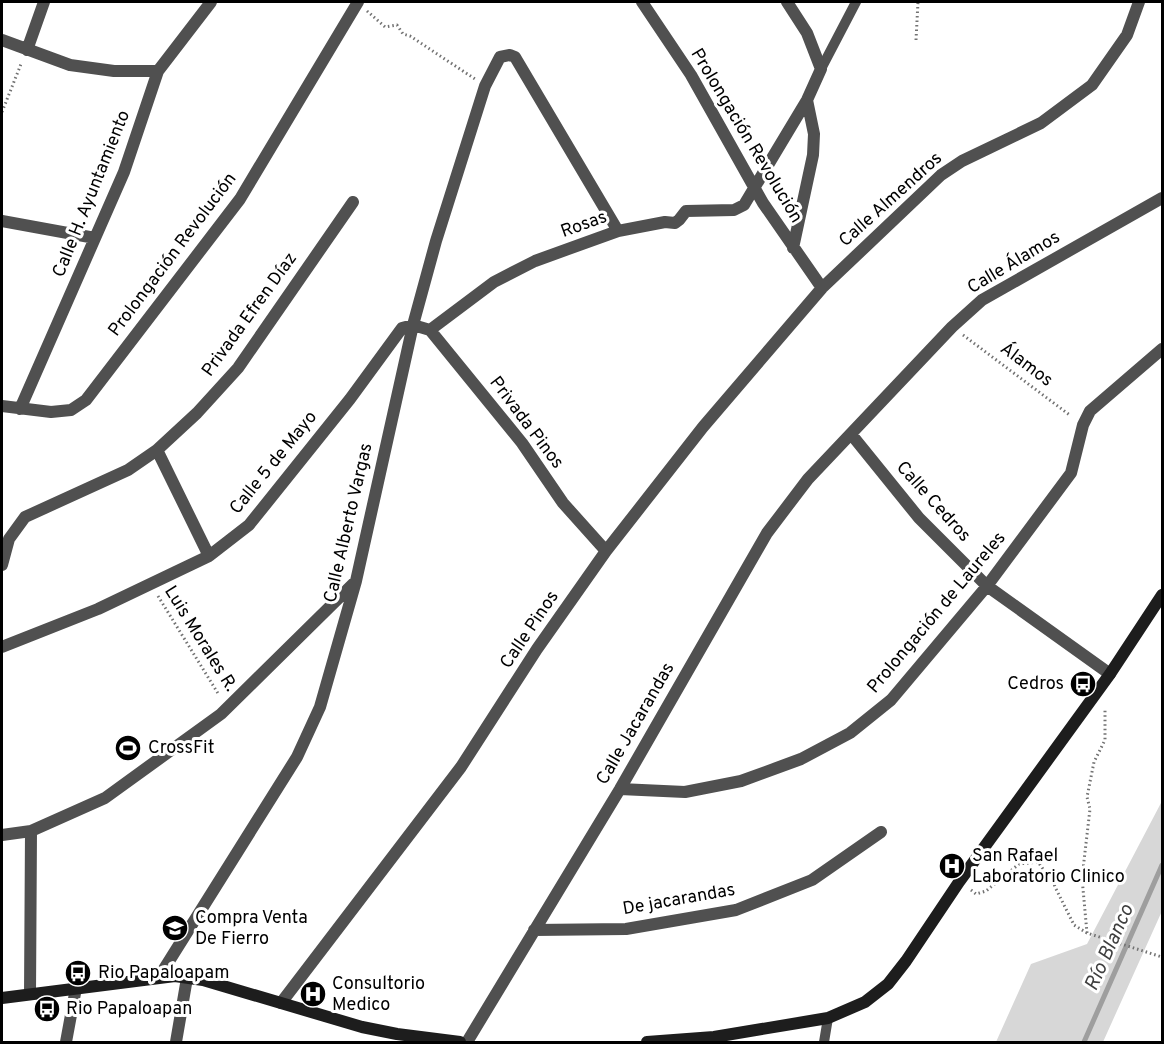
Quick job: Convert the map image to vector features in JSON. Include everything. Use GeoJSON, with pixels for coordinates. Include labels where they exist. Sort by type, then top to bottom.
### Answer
{"type":"FeatureCollection","features":[{"type":"Feature","properties":{"kind":"main road"},"geometry":{"type":"LineString","coordinates":[[647,1042],[714,1037],[828,1018],[865,1002],[888,984],[959,882],[1110,675],[1162,595]]}},
{"type":"Feature","properties":{"kind":"main road"},"geometry":{"type":"LineString","coordinates":[[2,998],[159,977],[187,978],[203,980],[372,1029],[460,1042]]}},
{"type":"Feature","properties":{"kind":"street"},"geometry":{"type":"LineString","coordinates":[[27,50],[44,2]]}},
{"type":"Feature","properties":{"kind":"street","name":"Calle H. Ayuntamiento"},"geometry":{"type":"LineString","coordinates":[[20,409],[124,172],[158,71],[211,2]]}},
{"type":"Feature","properties":{"kind":"street","name":"Prolongación Revolución"},"geometry":{"type":"LineString","coordinates":[[20,409],[51,412],[71,410],[86,400],[240,199],[358,2]]}},
{"type":"Feature","properties":{"kind":"street","name":"Prolongación Revolución"},"geometry":{"type":"LineString","coordinates":[[642,2],[691,75],[754,188],[822,288]]}},
{"type":"Feature","properties":{"kind":"street"},"geometry":{"type":"LineString","coordinates":[[788,2],[807,33],[822,69]]}},
{"type":"Feature","properties":{"kind":"street","name":"Calle Almendros"},"geometry":{"type":"LineString","coordinates":[[822,288],[941,175],[962,161],[1041,123],[1092,85],[1127,35],[1139,2]]}},
{"type":"Feature","properties":{"kind":"street"},"geometry":{"type":"LineString","coordinates":[[2,40],[70,65],[114,71],[158,71]]}},
{"type":"Feature","properties":{"kind":"street","name":"Calle Alberto Vargas"},"geometry":{"type":"LineString","coordinates":[[159,977],[297,757],[320,707],[356,581],[413,325],[436,241],[485,86],[500,57],[510,55],[515,57],[618,231]]}},
{"type":"Feature","properties":{"kind":"street","name":"Rosas"},"geometry":{"type":"LineString","coordinates":[[430,330],[494,282],[535,261],[618,231],[665,222],[675,223],[686,211],[735,210],[744,205],[807,100],[822,69]]}},
{"type":"Feature","properties":{"kind":"street"},"geometry":{"type":"LineString","coordinates":[[793,248],[813,155],[814,134],[807,100]]}},
{"type":"Feature","properties":{"kind":"street","name":"Calle Álamos"},"geometry":{"type":"LineString","coordinates":[[851,434],[952,327],[982,300],[1162,198]]}},
{"type":"Feature","properties":{"kind":"street","name":"Privada Efren Díaz"},"geometry":{"type":"LineString","coordinates":[[2,565],[9,539],[25,517],[129,470],[157,450],[197,413],[238,368],[353,202]]}},
{"type":"Feature","properties":{"kind":"street"},"geometry":{"type":"LineString","coordinates":[[2,221],[95,238]]}},
{"type":"Feature","properties":{"kind":"street","name":"Calle Pinos"},"geometry":{"type":"LineString","coordinates":[[281,1003],[460,767],[537,649],[606,551],[703,427],[822,288]]}},
{"type":"Feature","properties":{"kind":"street"},"geometry":{"type":"LineString","coordinates":[[413,325],[430,330]]}},
{"type":"Feature","properties":{"kind":"street","name":"Calle 5 de Mayo"},"geometry":{"type":"LineString","coordinates":[[2,647],[98,609],[209,556],[249,525],[402,328],[413,325]]}},
{"type":"Feature","properties":{"kind":"street","name":"Privada Pinos"},"geometry":{"type":"LineString","coordinates":[[430,330],[522,443],[563,503],[606,551]]}},
{"type":"Feature","properties":{"kind":"street","name":"Prolongación de Laureles"},"geometry":{"type":"LineString","coordinates":[[620,789],[685,792],[741,781],[801,759],[850,733],[891,700],[987,586],[1071,473],[1083,425],[1090,411],[1162,349]]}},
{"type":"Feature","properties":{"kind":"street"},"geometry":{"type":"LineString","coordinates":[[2,406],[20,409]]}},
{"type":"Feature","properties":{"kind":"street","name":"Calle Cedros"},"geometry":{"type":"LineString","coordinates":[[851,434],[919,518],[987,586],[1110,675]]}},
{"type":"Feature","properties":{"kind":"street","name":"Calle Jacarandas"},"geometry":{"type":"LineString","coordinates":[[467,1042],[620,789],[767,533],[808,479],[851,434]]}},
{"type":"Feature","properties":{"kind":"street"},"geometry":{"type":"LineString","coordinates":[[157,450],[209,556]]}},
{"type":"Feature","properties":{"kind":"street"},"geometry":{"type":"LineString","coordinates":[[2,835],[31,831],[105,798],[227,708],[356,581]]}},
{"type":"Feature","properties":{"kind":"street"},"geometry":{"type":"LineString","coordinates":[[30,994],[31,831]]}},
{"type":"Feature","properties":{"kind":"street","name":"De jacarandas"},"geometry":{"type":"LineString","coordinates":[[534,930],[626,929],[736,910],[813,880],[881,832]]}},
{"type":"Feature","properties":{"kind":"street"},"geometry":{"type":"LineString","coordinates":[[176,1042],[187,978]]}},
{"type":"Feature","properties":{"kind":"street"},"geometry":{"type":"LineString","coordinates":[[66,1042],[76,988]]}},
{"type":"Feature","properties":{"kind":"lane"},"geometry":{"type":"LineString","coordinates":[[822,69],[856,2]]}},
{"type":"Feature","properties":{"kind":"lane"},"geometry":{"type":"LineString","coordinates":[[824,1042],[828,1018]]}},
{"type":"Feature","properties":{"kind":"path"},"geometry":{"type":"LineString","coordinates":[[916,40],[918,2]]}},
{"type":"Feature","properties":{"kind":"path"},"geometry":{"type":"LineString","coordinates":[[377,20],[385,27],[397,25],[403,34],[410,36],[485,86]]}},
{"type":"Feature","properties":{"kind":"path"},"geometry":{"type":"LineString","coordinates":[[2,112],[27,50]]}},
{"type":"Feature","properties":{"kind":"path","name":"Álamos"},"geometry":{"type":"LineString","coordinates":[[952,327],[1083,425]]}},
{"type":"Feature","properties":{"kind":"path","name":"Luis Morales R."},"geometry":{"type":"LineString","coordinates":[[151,584],[227,708]]}},
{"type":"Feature","properties":{"kind":"path"},"geometry":{"type":"LineString","coordinates":[[1087,933],[1082,878],[1090,809],[1087,797],[1094,762],[1104,740],[1105,705]]}},
{"type":"Feature","properties":{"kind":"path"},"geometry":{"type":"LineString","coordinates":[[959,882],[976,894],[986,891],[1019,864],[1038,862],[1051,874],[1074,925],[1087,933],[1161,957]]}},
{"type":"Feature","properties":{"kind":"shaded area"},"geometry":{"type":"Polygon","coordinates":[[[1162,801],[1162,911],[1103,1042],[996,1042],[1031,964],[1087,944],[1162,801]]]}},
{"type":"Feature","properties":{"kind":"waterway","name":"Río Blanco"},"geometry":{"type":"LineString","coordinates":[[1084,1042],[1162,865]]}},
{"type":"Feature","properties":{"kind":"place","name":"Cedros"},"geometry":{"type":"Point","coordinates":[1083,684]}},
{"type":"Feature","properties":{"kind":"place","name":"CrossFit"},"geometry":{"type":"Point","coordinates":[128,748]}},
{"type":"Feature","properties":{"kind":"place","name":"San Rafael Laboratorio Clinico"},"geometry":{"type":"Point","coordinates":[952,866]}},
{"type":"Feature","properties":{"kind":"place","name":"Compra Venta De Fierro"},"geometry":{"type":"Point","coordinates":[175,928]}},
{"type":"Feature","properties":{"kind":"place","name":"Rio Papaloapam"},"geometry":{"type":"Point","coordinates":[78,973]}},
{"type":"Feature","properties":{"kind":"place","name":"Consultorio Medico"},"geometry":{"type":"Point","coordinates":[313,994]}},
{"type":"Feature","properties":{"kind":"place","name":"Rio Papaloapan"},"geometry":{"type":"Point","coordinates":[47,1009]}}]}
